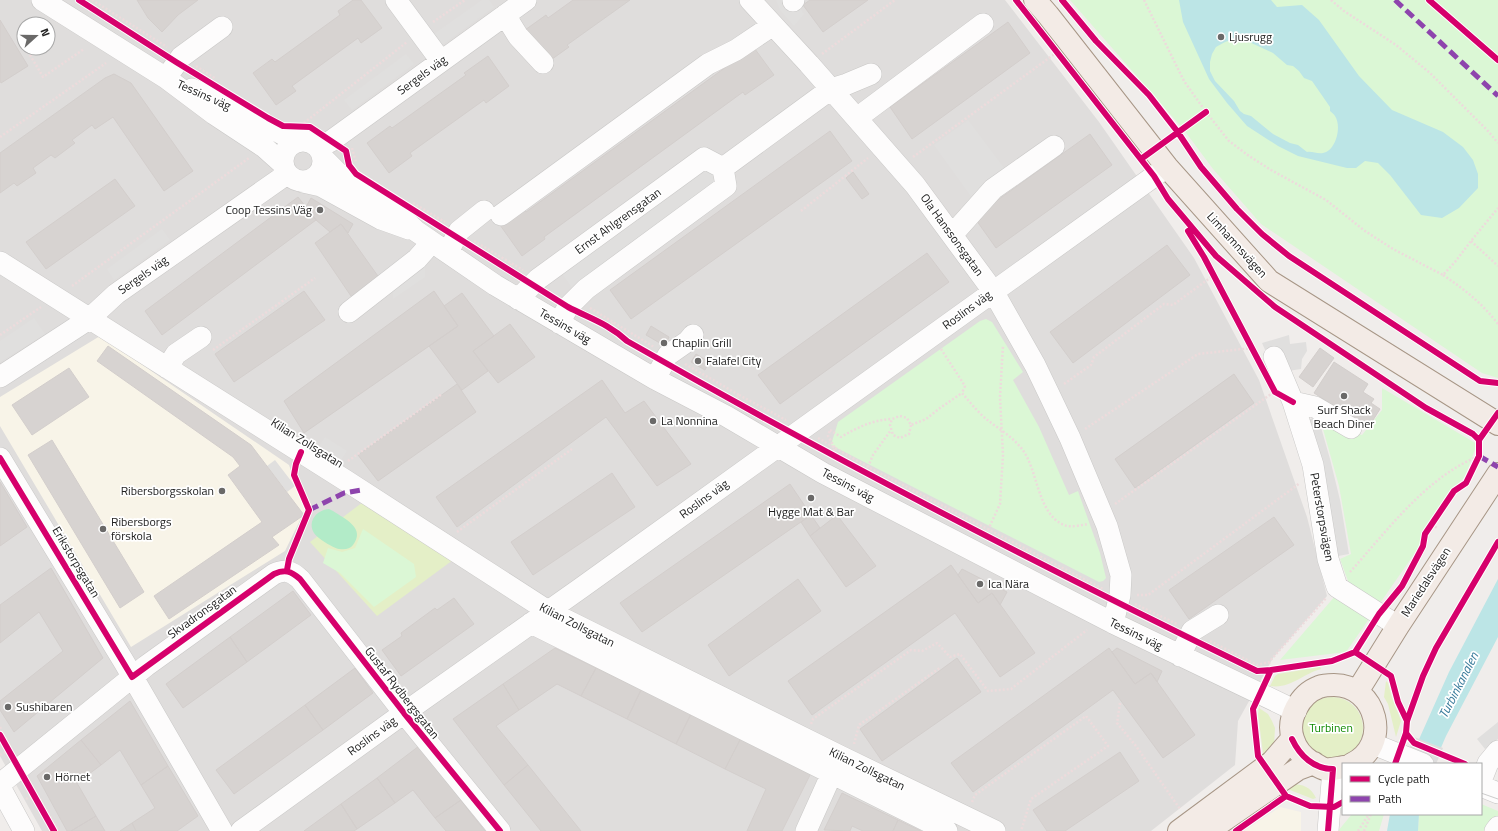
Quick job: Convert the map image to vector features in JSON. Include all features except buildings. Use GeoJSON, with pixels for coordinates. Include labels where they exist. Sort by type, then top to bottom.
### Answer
{"type":"FeatureCollection","features":[{"type":"Feature","properties":{"kind":"main road","name":"Limhamnsvägen"},"geometry":{"type":"LineString","coordinates":[[1034,0],[1048,15],[1166,167],[1269,281],[1498,424]]}},
{"type":"Feature","properties":{"kind":"main road","name":"Mariedalsvägen"},"geometry":{"type":"LineString","coordinates":[[1358,692],[1398,626],[1498,474]]}},
{"type":"Feature","properties":{"kind":"main road"},"geometry":{"type":"LineString","coordinates":[[1336,766],[1306,759],[1297,750],[1292,739],[1292,719],[1302,699],[1310,692],[1320,687],[1338,685],[1358,692],[1372,709],[1376,721],[1373,744],[1369,752],[1363,758],[1346,763]]}},
{"type":"Feature","properties":{"kind":"main road"},"geometry":{"type":"LineString","coordinates":[[1181,822],[1272,762],[1292,739]]}},
{"type":"Feature","properties":{"kind":"main road"},"geometry":{"type":"LineString","coordinates":[[1208,831],[1298,769],[1336,766]]}},
{"type":"Feature","properties":{"kind":"street"},"geometry":{"type":"LineString","coordinates":[[396,0],[441,62]]}},
{"type":"Feature","properties":{"kind":"street","name":"Sergels väg"},"geometry":{"type":"LineString","coordinates":[[311,136],[441,62],[526,0]]}},
{"type":"Feature","properties":{"kind":"street","name":"Tessins väg"},"geometry":{"type":"LineString","coordinates":[[55,4],[166,78],[214,114],[264,147],[291,173],[321,186],[381,219],[442,239]]}},
{"type":"Feature","properties":{"kind":"street"},"geometry":{"type":"LineString","coordinates":[[729,38],[762,13]]}},
{"type":"Feature","properties":{"kind":"street"},"geometry":{"type":"LineString","coordinates":[[348,312],[442,239],[492,213],[708,64],[736,50],[762,13]]}},
{"type":"Feature","properties":{"kind":"street","name":"Ola Hanssonsgatan"},"geometry":{"type":"LineString","coordinates":[[762,13],[900,166],[993,291],[1050,394],[1070,438],[1098,518],[1115,553],[1121,575],[1112,599]]}},
{"type":"Feature","properties":{"kind":"street"},"geometry":{"type":"LineString","coordinates":[[505,15],[518,36],[543,63]]}},
{"type":"Feature","properties":{"kind":"street"},"geometry":{"type":"LineString","coordinates":[[857,118],[983,24]]}},
{"type":"Feature","properties":{"kind":"street"},"geometry":{"type":"LineString","coordinates":[[166,78],[181,57],[222,27]]}},
{"type":"Feature","properties":{"kind":"street"},"geometry":{"type":"LineString","coordinates":[[559,322],[575,299],[586,289],[726,186],[723,168],[831,88],[847,84],[872,74]]}},
{"type":"Feature","properties":{"kind":"street","name":"Tessins väg"},"geometry":{"type":"LineString","coordinates":[[166,78],[311,136],[338,173],[381,198],[442,239],[495,285],[529,287],[559,322],[655,379],[733,406],[778,447],[827,464],[1112,599],[1260,694],[1296,711]]}},
{"type":"Feature","properties":{"kind":"street"},"geometry":{"type":"LineString","coordinates":[[311,136],[322,165],[320,172],[316,177],[310,180],[291,173],[283,157],[286,150],[291,145],[311,136]]}},
{"type":"Feature","properties":{"kind":"street"},"geometry":{"type":"LineString","coordinates":[[949,230],[993,189],[1054,146]]}},
{"type":"Feature","properties":{"kind":"street","name":"Ernst Ahlgrensgatan"},"geometry":{"type":"LineString","coordinates":[[529,287],[704,158],[723,168]]}},
{"type":"Feature","properties":{"kind":"street","name":"Roslins väg"},"geometry":{"type":"LineString","coordinates":[[241,831],[778,447],[1166,167]]}},
{"type":"Feature","properties":{"kind":"street","name":"Sergels väg"},"geometry":{"type":"LineString","coordinates":[[0,377],[89,319],[116,294],[291,173]]}},
{"type":"Feature","properties":{"kind":"street"},"geometry":{"type":"LineString","coordinates":[[949,230],[971,197]]}},
{"type":"Feature","properties":{"kind":"street","name":"Kilian Zollsgatan"},"geometry":{"type":"LineString","coordinates":[[0,262],[333,472],[548,611],[805,738],[840,764],[947,831]]}},
{"type":"Feature","properties":{"kind":"street"},"geometry":{"type":"LineString","coordinates":[[655,379],[668,355],[688,341],[693,335]]}},
{"type":"Feature","properties":{"kind":"street"},"geometry":{"type":"LineString","coordinates":[[166,368],[176,354],[206,344]]}},
{"type":"Feature","properties":{"kind":"street","name":"Peterstorpsvägen"},"geometry":{"type":"LineString","coordinates":[[1274,357],[1284,397],[1314,472],[1328,559],[1337,587],[1398,626]]}},
{"type":"Feature","properties":{"kind":"street"},"geometry":{"type":"LineString","coordinates":[[1284,397],[1315,407],[1351,428]]}},
{"type":"Feature","properties":{"kind":"street","name":"Erikstorpsgatan"},"geometry":{"type":"LineString","coordinates":[[0,458],[132,677],[222,831]]}},
{"type":"Feature","properties":{"kind":"street","name":"Skvadronsgatan"},"geometry":{"type":"LineString","coordinates":[[0,785],[132,677],[274,574],[287,570]]}},
{"type":"Feature","properties":{"kind":"street","name":"Gustaf Rydbergsgatan"},"geometry":{"type":"LineString","coordinates":[[287,570],[300,578],[404,713],[500,831]]}},
{"type":"Feature","properties":{"kind":"street"},"geometry":{"type":"LineString","coordinates":[[1185,647],[1192,631],[1218,615]]}},
{"type":"Feature","properties":{"kind":"street","name":"Kilian Zollsgatan"},"geometry":{"type":"LineString","coordinates":[[532,623],[840,764],[965,816],[995,831]]}},
{"type":"Feature","properties":{"kind":"street"},"geometry":{"type":"LineString","coordinates":[[1373,744],[1415,761]]}},
{"type":"Feature","properties":{"kind":"street"},"geometry":{"type":"LineString","coordinates":[[1482,778],[1488,763],[1498,751]]}},
{"type":"Feature","properties":{"kind":"street"},"geometry":{"type":"LineString","coordinates":[[806,831],[840,764]]}},
{"type":"Feature","properties":{"kind":"street"},"geometry":{"type":"LineString","coordinates":[[1328,831],[1336,766]]}},
{"type":"Feature","properties":{"kind":"street"},"geometry":{"type":"LineString","coordinates":[[0,785],[24,831]]}},
{"type":"Feature","properties":{"kind":"street"},"geometry":{"type":"LineString","coordinates":[[1482,786],[1498,793]]}},
{"type":"Feature","properties":{"kind":"street"},"geometry":{"type":"LineString","coordinates":[[1495,831],[1498,827]]}},
{"type":"Feature","properties":{"kind":"path"},"geometry":{"type":"LineString","coordinates":[[92,0],[181,57],[218,84]]}},
{"type":"Feature","properties":{"kind":"path"},"geometry":{"type":"LineString","coordinates":[[311,136],[420,32],[465,0]]}},
{"type":"Feature","properties":{"kind":"path"},"geometry":{"type":"LineString","coordinates":[[809,64],[895,0]]}},
{"type":"Feature","properties":{"kind":"path"},"geometry":{"type":"LineString","coordinates":[[1144,0],[1184,81],[1229,141],[1271,170],[1326,200],[1365,231],[1393,249],[1443,275],[1470,294],[1489,312],[1498,324]]}},
{"type":"Feature","properties":{"kind":"path"},"geometry":{"type":"LineString","coordinates":[[1331,0],[1344,11],[1396,45],[1430,73],[1498,143]]}},
{"type":"Feature","properties":{"kind":"path"},"geometry":{"type":"LineString","coordinates":[[1052,46],[1061,58]]}},
{"type":"Feature","properties":{"kind":"path"},"geometry":{"type":"LineString","coordinates":[[31,56],[43,77],[84,49]]}},
{"type":"Feature","properties":{"kind":"path"},"geometry":{"type":"LineString","coordinates":[[900,166],[954,125],[1056,52]]}},
{"type":"Feature","properties":{"kind":"path"},"geometry":{"type":"LineString","coordinates":[[0,137],[106,63]]}},
{"type":"Feature","properties":{"kind":"path"},"geometry":{"type":"LineString","coordinates":[[203,78],[218,84]]}},
{"type":"Feature","properties":{"kind":"path"},"geometry":{"type":"LineString","coordinates":[[1200,116],[1206,112]]}},
{"type":"Feature","properties":{"kind":"path"},"geometry":{"type":"LineString","coordinates":[[311,136],[346,151],[348,161]]}},
{"type":"Feature","properties":{"kind":"path"},"geometry":{"type":"LineString","coordinates":[[311,136],[352,147],[355,162],[359,167]]}},
{"type":"Feature","properties":{"kind":"path"},"geometry":{"type":"LineString","coordinates":[[0,335],[56,297],[264,147]]}},
{"type":"Feature","properties":{"kind":"path"},"geometry":{"type":"LineString","coordinates":[[801,211],[883,147]]}},
{"type":"Feature","properties":{"kind":"path"},"geometry":{"type":"LineString","coordinates":[[408,200],[442,239],[480,252]]}},
{"type":"Feature","properties":{"kind":"path"},"geometry":{"type":"LineString","coordinates":[[408,208],[442,239],[529,287]]}},
{"type":"Feature","properties":{"kind":"path"},"geometry":{"type":"LineString","coordinates":[[1443,275],[1498,208]]}},
{"type":"Feature","properties":{"kind":"path"},"geometry":{"type":"LineString","coordinates":[[1495,210],[1498,213]]}},
{"type":"Feature","properties":{"kind":"path"},"geometry":{"type":"LineString","coordinates":[[1470,241],[1498,266]]}},
{"type":"Feature","properties":{"kind":"path"},"geometry":{"type":"LineString","coordinates":[[499,265],[529,287]]}},
{"type":"Feature","properties":{"kind":"path"},"geometry":{"type":"LineString","coordinates":[[1050,394],[1091,365],[1094,357],[1164,304],[1173,305],[1214,275]]}},
{"type":"Feature","properties":{"kind":"path"},"geometry":{"type":"LineString","coordinates":[[206,344],[315,278]]}},
{"type":"Feature","properties":{"kind":"path"},"geometry":{"type":"LineString","coordinates":[[575,299],[668,355],[739,395],[733,406]]}},
{"type":"Feature","properties":{"kind":"path"},"geometry":{"type":"LineString","coordinates":[[594,318],[623,337]]}},
{"type":"Feature","properties":{"kind":"path"},"geometry":{"type":"LineString","coordinates":[[988,530],[1000,504],[1003,455],[1000,397],[1004,342]]}},
{"type":"Feature","properties":{"kind":"path"},"geometry":{"type":"LineString","coordinates":[[911,425],[926,419],[962,393],[965,386],[940,347]]}},
{"type":"Feature","properties":{"kind":"path"},"geometry":{"type":"LineString","coordinates":[[1070,438],[1198,354],[1252,348]]}},
{"type":"Feature","properties":{"kind":"path"},"geometry":{"type":"LineString","coordinates":[[962,393],[984,417],[1021,448],[1028,457],[1039,494],[1056,519],[1064,525],[1077,526],[1098,518],[1284,397]]}},
{"type":"Feature","properties":{"kind":"path"},"geometry":{"type":"LineString","coordinates":[[333,472],[442,394]]}},
{"type":"Feature","properties":{"kind":"path"},"geometry":{"type":"LineString","coordinates":[[830,430],[842,437],[858,428],[879,420],[892,419],[900,416],[907,418],[911,425],[909,434],[900,438],[893,435],[890,425],[892,419]]}},
{"type":"Feature","properties":{"kind":"path"},"geometry":{"type":"LineString","coordinates":[[827,464],[835,448],[828,436],[833,425]]}},
{"type":"Feature","properties":{"kind":"path"},"geometry":{"type":"LineString","coordinates":[[868,467],[873,455],[891,429]]}},
{"type":"Feature","properties":{"kind":"path"},"geometry":{"type":"LineString","coordinates":[[1472,469],[1479,456],[1480,447]]}},
{"type":"Feature","properties":{"kind":"path"},"geometry":{"type":"LineString","coordinates":[[443,543],[572,449]]}},
{"type":"Feature","properties":{"kind":"path"},"geometry":{"type":"LineString","coordinates":[[825,452],[827,464]]}},
{"type":"Feature","properties":{"kind":"path"},"geometry":{"type":"LineString","coordinates":[[827,464],[838,459]]}},
{"type":"Feature","properties":{"kind":"path"},"geometry":{"type":"LineString","coordinates":[[859,469],[900,491]]}},
{"type":"Feature","properties":{"kind":"path"},"geometry":{"type":"LineString","coordinates":[[1064,576],[1112,599],[1148,595],[1314,472]]}},
{"type":"Feature","properties":{"kind":"path"},"geometry":{"type":"LineString","coordinates":[[1433,527],[1436,518]]}},
{"type":"Feature","properties":{"kind":"path"},"geometry":{"type":"LineString","coordinates":[[805,738],[813,719],[911,650],[922,651],[937,643],[950,657],[960,654],[988,691],[1011,689],[1087,630]]}},
{"type":"Feature","properties":{"kind":"path"},"geometry":{"type":"LineString","coordinates":[[1185,647],[1260,672],[1274,669]]}},
{"type":"Feature","properties":{"kind":"path"},"geometry":{"type":"LineString","coordinates":[[1269,662],[1274,669]]}},
{"type":"Feature","properties":{"kind":"path"},"geometry":{"type":"LineString","coordinates":[[840,764],[859,724],[941,667]]}},
{"type":"Feature","properties":{"kind":"path"},"geometry":{"type":"LineString","coordinates":[[1260,694],[1274,669]]}},
{"type":"Feature","properties":{"kind":"path"},"geometry":{"type":"LineString","coordinates":[[1120,703],[1117,723],[1136,746],[1181,822]]}},
{"type":"Feature","properties":{"kind":"path"},"geometry":{"type":"LineString","coordinates":[[965,816],[975,795],[1086,716],[1108,746],[1031,799],[1021,831]]}},
{"type":"Feature","properties":{"kind":"path"},"geometry":{"type":"LineString","coordinates":[[0,735],[10,750],[54,831]]}},
{"type":"Feature","properties":{"kind":"path"},"geometry":{"type":"LineString","coordinates":[[0,755],[10,750]]}},
{"type":"Feature","properties":{"kind":"path"},"geometry":{"type":"LineString","coordinates":[[1358,831],[1369,815]]}},
{"type":"Feature","properties":{"kind":"path"},"geometry":{"type":"LineString","coordinates":[[1364,831],[1370,815]]}},
{"type":"Feature","properties":{"kind":"shaded area"},"geometry":{"type":"Polygon","coordinates":[[[0,0],[1005,0],[1099,122],[1194,258],[1259,380],[1307,517],[1327,596],[1273,658],[1238,721],[1235,765],[1151,831],[42,831],[0,756],[0,0]]]}},
{"type":"Feature","properties":{"kind":"shaded area"},"geometry":{"type":"Polygon","coordinates":[[[482,0],[489,0],[494,7],[442,45],[434,34],[482,0]]]}},
{"type":"Feature","properties":{"kind":"shaded area"},"geometry":{"type":"Polygon","coordinates":[[[776,0],[795,0],[804,14],[794,26],[780,10],[776,0]]]}},
{"type":"Feature","properties":{"kind":"shaded area"},"geometry":{"type":"Polygon","coordinates":[[[406,54],[414,64],[352,110],[344,100],[406,54]]]}},
{"type":"Feature","properties":{"kind":"shaded area"},"geometry":{"type":"Polygon","coordinates":[[[968,120],[1013,180],[978,206],[934,145],[968,120]]]}},
{"type":"Feature","properties":{"kind":"shaded area"},"geometry":{"type":"Polygon","coordinates":[[[704,148],[721,155],[734,172],[573,289],[551,258],[704,148]]]}},
{"type":"Feature","properties":{"kind":"shaded area"},"geometry":{"type":"Polygon","coordinates":[[[162,229],[170,240],[114,280],[107,269],[162,229]]]}},
{"type":"Feature","properties":{"kind":"shaded area"},"geometry":{"type":"Polygon","coordinates":[[[425,265],[425,277],[393,299],[393,286],[425,265]]]}},
{"type":"Feature","properties":{"kind":"shaded area"},"geometry":{"type":"Polygon","coordinates":[[[34,318],[45,334],[0,362],[0,341],[34,318]]]}},
{"type":"Feature","properties":{"kind":"shaded area"},"geometry":{"type":"Polygon","coordinates":[[[1289,335],[1290,344],[1306,342],[1307,351],[1302,359],[1301,369],[1276,375],[1262,343],[1289,335]]]}},
{"type":"Feature","properties":{"kind":"shaded area","name":"Ribersborgsskolan"},"geometry":{"type":"Polygon","coordinates":[[[100,336],[289,465],[305,510],[285,551],[131,647],[0,426],[0,397],[100,336]]]}},
{"type":"Feature","properties":{"kind":"shaded area"},"geometry":{"type":"Polygon","coordinates":[[[1318,417],[1340,500],[1349,554],[1338,556],[1306,420],[1318,417]]]}},
{"type":"Feature","properties":{"kind":"shaded area"},"geometry":{"type":"Polygon","coordinates":[[[325,437],[347,451],[341,460],[319,446],[325,437]]]}},
{"type":"Feature","properties":{"kind":"shaded area"},"geometry":{"type":"Polygon","coordinates":[[[275,460],[295,486],[287,492],[267,466],[275,460]]]}},
{"type":"Feature","properties":{"kind":"shaded area"},"geometry":{"type":"Polygon","coordinates":[[[1498,722],[1498,739],[1485,749],[1477,739],[1498,722]]]}},
{"type":"Feature","properties":{"kind":"shaded area"},"geometry":{"type":"Polygon","coordinates":[[[1280,807],[1301,812],[1301,831],[1244,831],[1280,807]]]}},
{"type":"Feature","properties":{"kind":"green space"},"geometry":{"type":"Polygon","coordinates":[[[1070,0],[1498,0],[1498,378],[1482,373],[1261,224],[1213,169],[1184,130],[1070,0]]]}},
{"type":"Feature","properties":{"kind":"green space"},"geometry":{"type":"Polygon","coordinates":[[[986,319],[992,322],[1023,372],[1013,380],[1039,427],[1069,495],[1078,491],[1100,553],[1106,578],[1103,581],[1099,582],[831,445],[838,422],[980,321],[986,319]]]}},
{"type":"Feature","properties":{"kind":"green space"},"geometry":{"type":"Polygon","coordinates":[[[1382,388],[1477,444],[1465,477],[1450,491],[1431,519],[1417,550],[1346,652],[1280,660],[1348,581],[1340,559],[1351,554],[1339,486],[1321,422],[1362,435],[1382,410],[1382,388]]]}},
{"type":"Feature","properties":{"kind":"green space"},"geometry":{"type":"Polygon","coordinates":[[[363,502],[453,560],[377,616],[310,542],[363,502]]]}},
{"type":"Feature","properties":{"kind":"green space"},"geometry":{"type":"Polygon","coordinates":[[[329,509],[348,521],[356,529],[356,539],[353,545],[349,548],[341,549],[333,547],[314,533],[312,524],[314,517],[321,511],[329,509]]]}},
{"type":"Feature","properties":{"kind":"green space"},"geometry":{"type":"Polygon","coordinates":[[[363,529],[414,564],[416,577],[374,607],[340,573],[323,563],[328,548],[342,552],[355,548],[363,529]]]}},
{"type":"Feature","properties":{"kind":"green space"},"geometry":{"type":"Polygon","coordinates":[[[1320,667],[1321,669],[1290,683],[1270,686],[1275,676],[1278,674],[1320,667]]]}},
{"type":"Feature","properties":{"kind":"green space"},"geometry":{"type":"Polygon","coordinates":[[[1386,681],[1401,721],[1396,737],[1388,704],[1384,697],[1386,681]]]}},
{"type":"Feature","properties":{"kind":"green space","name":"Turbinen"},"geometry":{"type":"Polygon","coordinates":[[[1332,697],[1344,700],[1354,706],[1360,716],[1363,728],[1360,740],[1354,750],[1344,756],[1332,759],[1320,756],[1310,750],[1304,740],[1301,728],[1304,716],[1310,706],[1320,700],[1332,697]]]}},
{"type":"Feature","properties":{"kind":"green space"},"geometry":{"type":"Polygon","coordinates":[[[1259,708],[1268,714],[1275,728],[1274,746],[1265,757],[1263,753],[1258,714],[1259,708]]]}},
{"type":"Feature","properties":{"kind":"green space"},"geometry":{"type":"Polygon","coordinates":[[[1291,784],[1306,787],[1312,791],[1316,798],[1313,799],[1290,790],[1286,785],[1291,784]]]}},
{"type":"Feature","properties":{"kind":"green space"},"geometry":{"type":"Polygon","coordinates":[[[1482,804],[1498,811],[1498,831],[1418,831],[1419,815],[1482,815],[1482,804]]]}},
{"type":"Feature","properties":{"kind":"green space"},"geometry":{"type":"Polygon","coordinates":[[[1351,815],[1384,815],[1379,831],[1338,831],[1351,815]]]}},
{"type":"Feature","properties":{"kind":"water"},"geometry":{"type":"Polygon","coordinates":[[[1179,0],[1271,0],[1277,7],[1302,5],[1319,20],[1359,76],[1392,110],[1443,132],[1463,147],[1473,160],[1478,174],[1478,188],[1459,208],[1442,218],[1421,215],[1390,175],[1378,163],[1365,161],[1356,168],[1347,168],[1298,156],[1278,146],[1247,126],[1227,103],[1209,79],[1183,22],[1179,0]],[[1231,40],[1216,47],[1210,62],[1210,71],[1215,81],[1234,101],[1240,111],[1251,116],[1273,134],[1290,143],[1298,145],[1307,152],[1323,153],[1328,151],[1334,143],[1338,132],[1337,120],[1312,81],[1304,78],[1293,66],[1287,65],[1273,53],[1247,41],[1231,40]]]}},
{"type":"Feature","properties":{"kind":"water","name":"Turbinkanalen"},"geometry":{"type":"Polygon","coordinates":[[[1498,579],[1498,637],[1446,736],[1434,763],[1408,763],[1449,672],[1498,579]]]}},
{"type":"Feature","properties":{"kind":"water"},"geometry":{"type":"Polygon","coordinates":[[[1390,815],[1419,815],[1418,831],[1387,831],[1390,815]]]}},
{"type":"Feature","properties":{"kind":"pier"},"geometry":{"type":"Polygon","coordinates":[[[1414,737],[1443,748],[1436,763],[1403,763],[1414,737]]]}},
{"type":"Feature","properties":{"kind":"tram line"},"geometry":{"type":"LineString","coordinates":[[1482,793],[1498,799]]}},
{"type":"Feature","properties":{"kind":"tram line"},"geometry":{"type":"LineString","coordinates":[[1328,831],[1332,812],[1342,798]]}},
{"type":"Feature","properties":{"kind":"marked path"},"geometry":{"type":"LineString","coordinates":[[1395,0],[1498,96]]}},
{"type":"Feature","properties":{"kind":"marked path"},"geometry":{"type":"LineString","coordinates":[[1479,456],[1498,467]]}},
{"type":"Feature","properties":{"kind":"marked path"},"geometry":{"type":"LineString","coordinates":[[309,510],[344,493],[361,490]]}},
{"type":"Feature","properties":{"kind":"cycle path"},"geometry":{"type":"LineString","coordinates":[[79,0],[176,62],[268,118],[283,126],[310,127],[346,151],[349,165],[356,174],[568,307],[613,330],[627,341],[704,385],[939,512],[1098,593],[1257,671],[1271,670]]}},
{"type":"Feature","properties":{"kind":"cycle path"},"geometry":{"type":"LineString","coordinates":[[1016,0],[1154,176],[1168,199],[1216,256],[1275,307],[1426,408],[1473,434],[1479,440]]}},
{"type":"Feature","properties":{"kind":"cycle path"},"geometry":{"type":"LineString","coordinates":[[1062,0],[1096,41],[1149,95],[1177,131],[1201,167],[1237,209],[1262,234],[1289,256],[1480,381],[1498,383]]}},
{"type":"Feature","properties":{"kind":"cycle path"},"geometry":{"type":"LineString","coordinates":[[1429,0],[1498,60]]}},
{"type":"Feature","properties":{"kind":"cycle path"},"geometry":{"type":"LineString","coordinates":[[1141,159],[1206,112]]}},
{"type":"Feature","properties":{"kind":"cycle path"},"geometry":{"type":"LineString","coordinates":[[1188,231],[1204,257],[1275,392],[1293,402]]}},
{"type":"Feature","properties":{"kind":"cycle path"},"geometry":{"type":"LineString","coordinates":[[1355,652],[1379,614],[1402,586],[1423,546],[1425,534],[1454,491],[1466,483],[1479,456],[1479,440],[1498,413]]}},
{"type":"Feature","properties":{"kind":"cycle path"},"geometry":{"type":"LineString","coordinates":[[287,570],[289,559],[309,510],[294,475],[296,464],[301,452]]}},
{"type":"Feature","properties":{"kind":"cycle path"},"geometry":{"type":"LineString","coordinates":[[0,458],[132,677],[274,574],[285,571],[294,574],[300,579],[404,713],[500,831]]}},
{"type":"Feature","properties":{"kind":"cycle path"},"geometry":{"type":"LineString","coordinates":[[1395,763],[1406,733],[1407,721],[1423,676],[1436,648],[1498,542]]}},
{"type":"Feature","properties":{"kind":"cycle path"},"geometry":{"type":"LineString","coordinates":[[1342,803],[1334,807],[1310,806],[1286,796],[1258,756],[1253,709],[1271,670],[1332,661],[1355,652],[1391,676],[1398,702],[1407,721]]}},
{"type":"Feature","properties":{"kind":"cycle path"},"geometry":{"type":"LineString","coordinates":[[1406,733],[1414,743],[1463,763]]}},
{"type":"Feature","properties":{"kind":"cycle path"},"geometry":{"type":"LineString","coordinates":[[0,735],[54,831]]}},
{"type":"Feature","properties":{"kind":"cycle path"},"geometry":{"type":"LineString","coordinates":[[1292,739],[1299,751],[1308,760],[1320,767],[1333,769],[1328,831]]}},
{"type":"Feature","properties":{"kind":"cycle path"},"geometry":{"type":"LineString","coordinates":[[1236,831],[1286,796]]}},
{"type":"Feature","properties":{"kind":"place","name":"Ljusrugg"},"geometry":{"type":"Point","coordinates":[1221,37]}},
{"type":"Feature","properties":{"kind":"place","name":"Coop Tessins Väg"},"geometry":{"type":"Point","coordinates":[320,210]}},
{"type":"Feature","properties":{"kind":"place","name":"Chaplin Grill"},"geometry":{"type":"Point","coordinates":[664,343]}},
{"type":"Feature","properties":{"kind":"place","name":"Falafel City"},"geometry":{"type":"Point","coordinates":[698,361]}},
{"type":"Feature","properties":{"kind":"place","name":"Surf Shack Beach Diner"},"geometry":{"type":"Point","coordinates":[1344,396]}},
{"type":"Feature","properties":{"kind":"place","name":"La Nonnina"},"geometry":{"type":"Point","coordinates":[653,421]}},
{"type":"Feature","properties":{"kind":"place","name":"Ribersborgsskolan"},"geometry":{"type":"Point","coordinates":[222,491]}},
{"type":"Feature","properties":{"kind":"place","name":"Hygge Mat & Bar"},"geometry":{"type":"Point","coordinates":[811,498]}},
{"type":"Feature","properties":{"kind":"place","name":"Ribersborgs förskola"},"geometry":{"type":"Point","coordinates":[103,529]}},
{"type":"Feature","properties":{"kind":"place","name":"Ica Nära"},"geometry":{"type":"Point","coordinates":[980,584]}},
{"type":"Feature","properties":{"kind":"place","name":"Sushibaren"},"geometry":{"type":"Point","coordinates":[8,707]}},
{"type":"Feature","properties":{"kind":"place","name":"Hörnet"},"geometry":{"type":"Point","coordinates":[47,777]}}]}
